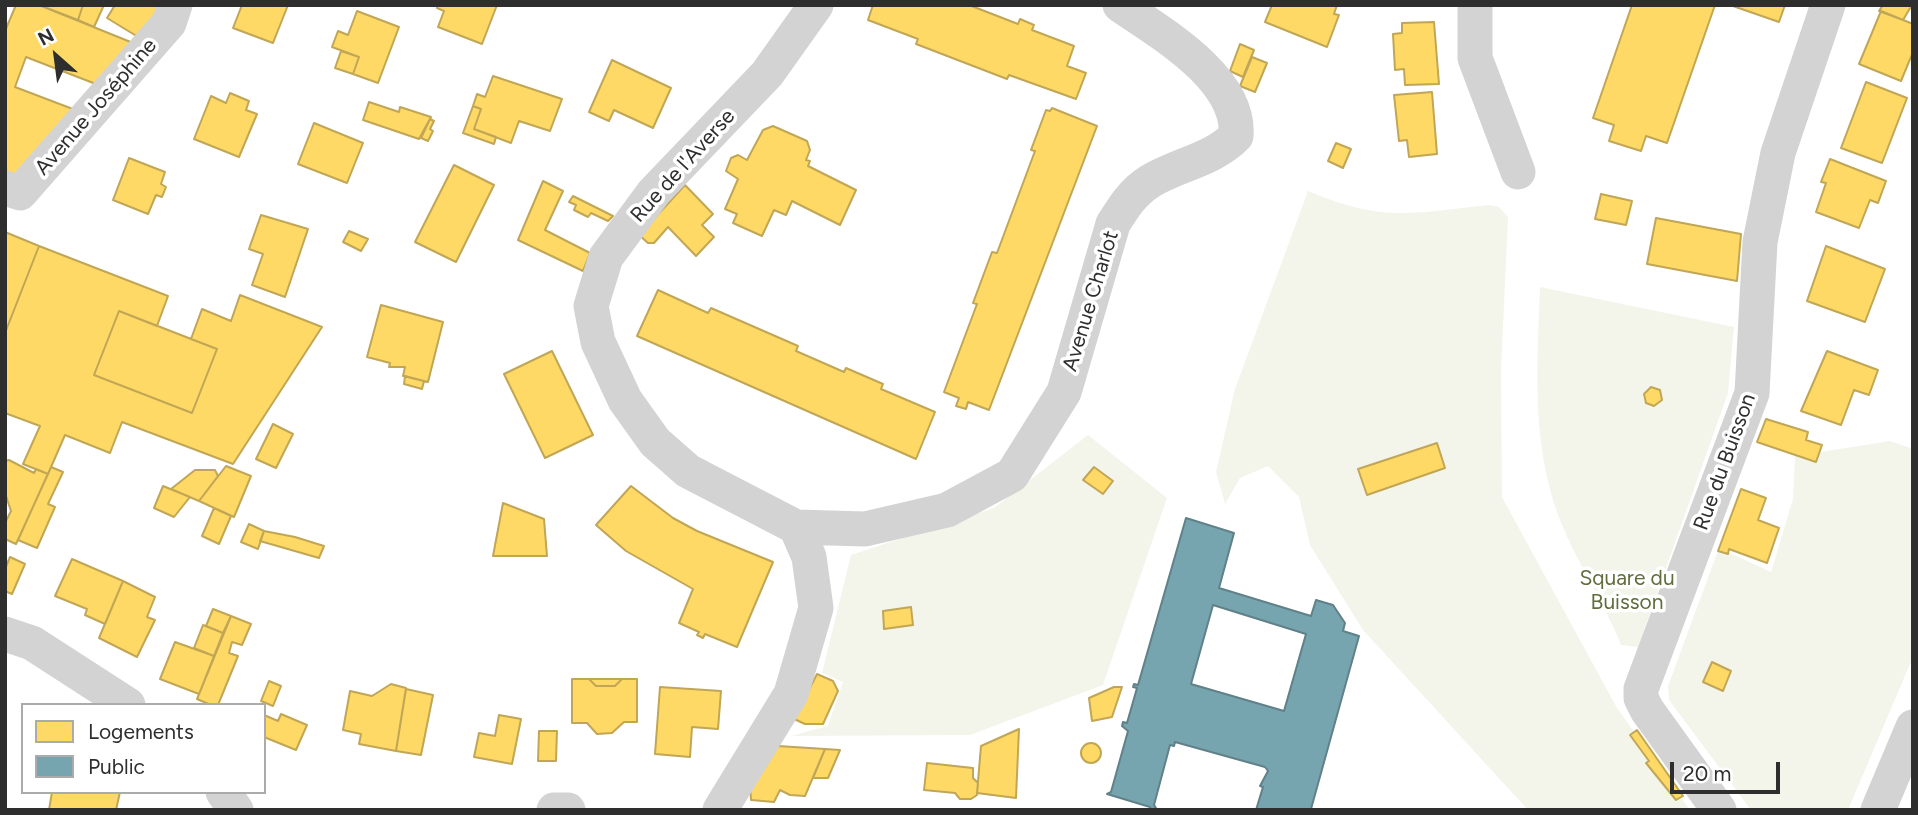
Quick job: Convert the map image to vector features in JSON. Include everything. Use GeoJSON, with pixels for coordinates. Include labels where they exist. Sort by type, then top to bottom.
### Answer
{"type":"FeatureCollection","features":[{"type":"Feature","properties":{"kind":"street","name":"Avenue Joséphine"},"geometry":{"type":"LineString","coordinates":[[5,188],[20,194],[170,23],[175,5]]}},
{"type":"Feature","properties":{"kind":"street","name":"Rue de l'Averse"},"geometry":{"type":"LineString","coordinates":[[796,527],[688,471],[655,443],[625,400],[598,342],[591,306],[606,257],[654,192],[767,74],[816,5]]}},
{"type":"Feature","properties":{"kind":"street","name":"Avenue Charlot"},"geometry":{"type":"LineString","coordinates":[[796,527],[865,528],[947,510],[1012,475],[1064,392],[1113,224],[1128,200],[1148,183],[1218,150],[1236,136],[1236,113],[1231,100],[1222,89],[1179,44],[1120,5]]}},
{"type":"Feature","properties":{"kind":"street"},"geometry":{"type":"LineString","coordinates":[[1475,5],[1475,58],[1518,172]]}},
{"type":"Feature","properties":{"kind":"street","name":"Rue du Buisson"},"geometry":{"type":"LineString","coordinates":[[1719,810],[1647,710],[1641,698],[1641,690],[1745,418],[1752,393],[1760,242],[1778,153],[1828,5]]}},
{"type":"Feature","properties":{"kind":"street"},"geometry":{"type":"LineString","coordinates":[[720,810],[791,694],[816,608],[809,558],[796,527]]}},
{"type":"Feature","properties":{"kind":"street"},"geometry":{"type":"LineString","coordinates":[[5,634],[32,643],[125,703]]}},
{"type":"Feature","properties":{"kind":"street"},"geometry":{"type":"LineString","coordinates":[[1878,810],[1913,727]]}},
{"type":"Feature","properties":{"kind":"street"},"geometry":{"type":"LineString","coordinates":[[224,794],[236,810]]}},
{"type":"Feature","properties":{"kind":"street"},"geometry":{"type":"LineString","coordinates":[[554,810],[568,810]]}},
{"type":"Feature","properties":{"kind":"green space"},"geometry":{"type":"Polygon","coordinates":[[[1308,191],[1357,208],[1378,212],[1417,213],[1489,205],[1499,207],[1508,217],[1501,370],[1502,497],[1617,708],[1690,810],[1528,810],[1363,630],[1310,545],[1299,497],[1268,466],[1240,478],[1225,504],[1216,472],[1235,389],[1308,191]]]}},
{"type":"Feature","properties":{"kind":"green space","name":"Square du Buisson"},"geometry":{"type":"Polygon","coordinates":[[[1540,287],[1734,327],[1728,393],[1638,647],[1621,645],[1567,536],[1551,492],[1544,463],[1538,405],[1540,287]]]}},
{"type":"Feature","properties":{"kind":"green space"},"geometry":{"type":"Polygon","coordinates":[[[1088,435],[1167,498],[1103,685],[970,735],[791,736],[828,726],[843,682],[822,673],[851,555],[994,508],[1088,435]]]}},
{"type":"Feature","properties":{"kind":"green space"},"geometry":{"type":"Polygon","coordinates":[[[1890,441],[1913,449],[1913,657],[1848,810],[1751,810],[1669,700],[1668,686],[1719,548],[1771,572],[1793,499],[1795,456],[1890,441]]]}},
{"type":"Feature","properties":{"kind":"building: Logements"},"geometry":{"type":"Polygon","coordinates":[[[16,5],[39,5],[138,45],[101,86],[26,57],[15,87],[78,111],[18,176],[5,171],[5,31],[16,5]]]}},
{"type":"Feature","properties":{"kind":"building: Logements"},"geometry":{"type":"Polygon","coordinates":[[[39,5],[83,5],[78,20],[39,5]]]}},
{"type":"Feature","properties":{"kind":"building: Logements"},"geometry":{"type":"Polygon","coordinates":[[[83,5],[104,5],[94,27],[78,20],[83,5]]]}},
{"type":"Feature","properties":{"kind":"building: Logements"},"geometry":{"type":"Polygon","coordinates":[[[115,5],[167,5],[143,40],[107,18],[115,5]]]}},
{"type":"Feature","properties":{"kind":"building: Logements"},"geometry":{"type":"Polygon","coordinates":[[[242,5],[288,5],[273,43],[233,28],[242,5]]]}},
{"type":"Feature","properties":{"kind":"building: Logements"},"geometry":{"type":"Polygon","coordinates":[[[438,5],[497,5],[482,44],[438,27],[444,11],[437,8],[438,5]]]}},
{"type":"Feature","properties":{"kind":"building: Logements"},"geometry":{"type":"Polygon","coordinates":[[[873,5],[969,5],[1018,24],[1020,19],[1034,25],[1032,30],[1074,46],[1067,66],[1086,73],[1076,99],[1009,75],[1007,79],[916,44],[918,39],[868,20],[873,5]]]}},
{"type":"Feature","properties":{"kind":"building: Logements"},"geometry":{"type":"Polygon","coordinates":[[[1272,5],[1337,5],[1334,14],[1339,15],[1327,47],[1265,22],[1272,5]]]}},
{"type":"Feature","properties":{"kind":"building: Logements"},"geometry":{"type":"Polygon","coordinates":[[[1632,5],[1715,5],[1667,143],[1646,136],[1641,151],[1609,141],[1614,125],[1593,118],[1632,5]]]}},
{"type":"Feature","properties":{"kind":"building: Logements"},"geometry":{"type":"Polygon","coordinates":[[[1730,5],[1785,5],[1779,22],[1730,5]]]}},
{"type":"Feature","properties":{"kind":"building: Logements"},"geometry":{"type":"Polygon","coordinates":[[[1883,5],[1912,5],[1903,20],[1879,11],[1883,5]]]}},
{"type":"Feature","properties":{"kind":"building: Logements"},"geometry":{"type":"Polygon","coordinates":[[[357,11],[399,27],[378,83],[353,74],[359,57],[332,47],[338,31],[348,35],[357,11]]]}},
{"type":"Feature","properties":{"kind":"building: Logements"},"geometry":{"type":"Polygon","coordinates":[[[1881,11],[1913,24],[1913,52],[1901,81],[1859,64],[1881,11]]]}},
{"type":"Feature","properties":{"kind":"building: Logements"},"geometry":{"type":"Polygon","coordinates":[[[1434,22],[1439,84],[1405,85],[1404,69],[1395,70],[1393,34],[1402,33],[1402,23],[1434,22]]]}},
{"type":"Feature","properties":{"kind":"building: Logements"},"geometry":{"type":"Polygon","coordinates":[[[1240,44],[1254,50],[1243,77],[1230,71],[1240,44]]]}},
{"type":"Feature","properties":{"kind":"building: Logements"},"geometry":{"type":"Polygon","coordinates":[[[341,51],[359,57],[353,74],[335,68],[341,51]]]}},
{"type":"Feature","properties":{"kind":"building: Logements"},"geometry":{"type":"Polygon","coordinates":[[[1252,57],[1267,63],[1255,92],[1240,86],[1252,57]]]}},
{"type":"Feature","properties":{"kind":"building: Logements"},"geometry":{"type":"Polygon","coordinates":[[[612,60],[671,88],[653,128],[614,110],[609,121],[589,112],[612,60]]]}},
{"type":"Feature","properties":{"kind":"building: Logements"},"geometry":{"type":"Polygon","coordinates":[[[493,76],[562,99],[550,131],[519,121],[511,143],[474,129],[481,109],[473,106],[477,94],[485,97],[493,76]]]}},
{"type":"Feature","properties":{"kind":"building: Logements"},"geometry":{"type":"Polygon","coordinates":[[[1866,82],[1907,98],[1882,163],[1841,148],[1866,82]]]}},
{"type":"Feature","properties":{"kind":"building: Logements"},"geometry":{"type":"Polygon","coordinates":[[[1432,92],[1437,154],[1409,157],[1407,140],[1399,141],[1394,95],[1432,92]]]}},
{"type":"Feature","properties":{"kind":"building: Logements"},"geometry":{"type":"Polygon","coordinates":[[[230,93],[249,101],[246,110],[257,114],[239,157],[194,139],[211,96],[226,103],[230,93]]]}},
{"type":"Feature","properties":{"kind":"building: Logements"},"geometry":{"type":"Polygon","coordinates":[[[369,102],[399,112],[400,107],[431,117],[419,139],[363,120],[369,102]]]}},
{"type":"Feature","properties":{"kind":"building: Logements"},"geometry":{"type":"Polygon","coordinates":[[[473,106],[481,109],[474,129],[496,137],[494,144],[463,133],[473,106]]]}},
{"type":"Feature","properties":{"kind":"building: Logements"},"geometry":{"type":"Polygon","coordinates":[[[1052,108],[1097,126],[989,410],[968,402],[966,409],[956,406],[959,398],[944,392],[977,304],[973,303],[992,252],[997,253],[1035,151],[1031,150],[1046,110],[1050,111],[1052,108]]]}},
{"type":"Feature","properties":{"kind":"building: Logements"},"geometry":{"type":"Polygon","coordinates":[[[430,119],[434,121],[428,141],[421,138],[430,119]]]}},
{"type":"Feature","properties":{"kind":"building: Logements"},"geometry":{"type":"Polygon","coordinates":[[[314,123],[363,143],[347,183],[298,164],[314,123]]]}},
{"type":"Feature","properties":{"kind":"building: Logements"},"geometry":{"type":"Polygon","coordinates":[[[773,126],[807,141],[810,150],[806,160],[810,161],[808,166],[856,190],[840,225],[792,201],[786,215],[774,210],[762,236],[733,223],[737,214],[725,209],[738,179],[726,171],[731,158],[738,155],[747,160],[763,130],[773,126]]]}},
{"type":"Feature","properties":{"kind":"building: Logements"},"geometry":{"type":"Polygon","coordinates":[[[1336,143],[1351,149],[1343,168],[1328,161],[1336,143]]]}},
{"type":"Feature","properties":{"kind":"building: Logements"},"geometry":{"type":"Polygon","coordinates":[[[129,158],[165,172],[161,184],[166,187],[162,197],[156,195],[148,214],[113,200],[129,158]]]}},
{"type":"Feature","properties":{"kind":"building: Logements"},"geometry":{"type":"Polygon","coordinates":[[[1830,159],[1886,181],[1878,203],[1870,200],[1859,228],[1816,212],[1826,183],[1821,182],[1830,159]]]}},
{"type":"Feature","properties":{"kind":"building: Logements"},"geometry":{"type":"Polygon","coordinates":[[[454,165],[494,185],[456,262],[415,242],[454,165]]]}},
{"type":"Feature","properties":{"kind":"building: Logements"},"geometry":{"type":"Polygon","coordinates":[[[543,181],[563,191],[545,230],[590,253],[583,271],[518,240],[543,181]]]}},
{"type":"Feature","properties":{"kind":"building: Logements"},"geometry":{"type":"Polygon","coordinates":[[[685,185],[713,214],[702,225],[714,237],[696,256],[668,227],[654,243],[648,243],[639,235],[685,185]]]}},
{"type":"Feature","properties":{"kind":"building: Logements"},"geometry":{"type":"Polygon","coordinates":[[[1601,194],[1632,201],[1626,225],[1595,219],[1601,194]]]}},
{"type":"Feature","properties":{"kind":"building: Logements"},"geometry":{"type":"Polygon","coordinates":[[[573,196],[613,216],[608,221],[591,213],[588,217],[574,210],[576,205],[569,202],[573,196]]]}},
{"type":"Feature","properties":{"kind":"building: Logements"},"geometry":{"type":"Polygon","coordinates":[[[261,215],[308,229],[285,297],[252,285],[263,254],[249,249],[261,215]]]}},
{"type":"Feature","properties":{"kind":"building: Logements"},"geometry":{"type":"Polygon","coordinates":[[[1656,218],[1741,234],[1737,281],[1647,264],[1656,218]]]}},
{"type":"Feature","properties":{"kind":"building: Logements"},"geometry":{"type":"Polygon","coordinates":[[[349,231],[368,239],[361,251],[343,242],[349,231]]]}},
{"type":"Feature","properties":{"kind":"building: Logements"},"geometry":{"type":"Polygon","coordinates":[[[5,232],[39,246],[5,333],[5,232]]]}},
{"type":"Feature","properties":{"kind":"building: Logements"},"geometry":{"type":"Polygon","coordinates":[[[39,246],[168,296],[157,326],[119,311],[94,375],[192,413],[217,349],[191,339],[202,309],[231,321],[240,295],[322,327],[233,464],[122,422],[110,453],[65,435],[48,474],[23,464],[40,426],[5,413],[5,333],[39,246]]]}},
{"type":"Feature","properties":{"kind":"building: Logements"},"geometry":{"type":"Polygon","coordinates":[[[1826,246],[1885,269],[1865,322],[1807,301],[1826,246]]]}},
{"type":"Feature","properties":{"kind":"building: Logements"},"geometry":{"type":"Polygon","coordinates":[[[658,290],[708,313],[711,308],[798,346],[796,351],[844,372],[846,368],[883,384],[881,389],[935,412],[916,459],[637,336],[658,290]]]}},
{"type":"Feature","properties":{"kind":"building: Logements"},"geometry":{"type":"Polygon","coordinates":[[[381,305],[443,322],[428,382],[403,376],[405,367],[389,367],[390,363],[367,357],[381,305]]]}},
{"type":"Feature","properties":{"kind":"building: Logements"},"geometry":{"type":"Polygon","coordinates":[[[119,311],[217,349],[192,413],[94,375],[119,311]]]}},
{"type":"Feature","properties":{"kind":"building: Logements"},"geometry":{"type":"Polygon","coordinates":[[[552,351],[593,435],[545,458],[504,374],[552,351]]]}},
{"type":"Feature","properties":{"kind":"building: Logements"},"geometry":{"type":"Polygon","coordinates":[[[1827,351],[1878,370],[1869,395],[1854,390],[1841,425],[1801,411],[1827,351]]]}},
{"type":"Feature","properties":{"kind":"building: Logements"},"geometry":{"type":"Polygon","coordinates":[[[405,376],[424,381],[422,389],[404,384],[405,376]]]}},
{"type":"Feature","properties":{"kind":"building: Logements"},"geometry":{"type":"Polygon","coordinates":[[[1651,387],[1660,390],[1662,400],[1654,406],[1646,403],[1644,394],[1651,387]]]}},
{"type":"Feature","properties":{"kind":"building: Logements"},"geometry":{"type":"Polygon","coordinates":[[[1766,419],[1808,432],[1806,440],[1822,445],[1816,462],[1757,442],[1766,419]]]}},
{"type":"Feature","properties":{"kind":"building: Logements"},"geometry":{"type":"Polygon","coordinates":[[[273,424],[293,434],[276,468],[256,459],[273,424]]]}},
{"type":"Feature","properties":{"kind":"building: Logements"},"geometry":{"type":"Polygon","coordinates":[[[1437,443],[1445,468],[1367,495],[1358,469],[1437,443]]]}},
{"type":"Feature","properties":{"kind":"building: Logements"},"geometry":{"type":"Polygon","coordinates":[[[9,460],[34,473],[36,469],[48,474],[16,544],[5,539],[5,523],[11,511],[5,493],[5,461],[9,460]]]}},
{"type":"Feature","properties":{"kind":"building: Logements"},"geometry":{"type":"Polygon","coordinates":[[[226,466],[251,476],[234,517],[199,501],[226,466]]]}},
{"type":"Feature","properties":{"kind":"building: Logements"},"geometry":{"type":"Polygon","coordinates":[[[51,467],[63,472],[48,504],[55,507],[37,548],[18,540],[51,467]]]}},
{"type":"Feature","properties":{"kind":"building: Logements"},"geometry":{"type":"Polygon","coordinates":[[[1094,467],[1113,481],[1103,494],[1083,480],[1094,467]]]}},
{"type":"Feature","properties":{"kind":"building: Logements"},"geometry":{"type":"Polygon","coordinates":[[[195,470],[215,470],[218,476],[199,501],[171,489],[195,470]]]}},
{"type":"Feature","properties":{"kind":"building: Logements"},"geometry":{"type":"Polygon","coordinates":[[[163,486],[190,497],[174,517],[154,508],[163,486]]]}},
{"type":"Feature","properties":{"kind":"building: Logements"},"geometry":{"type":"Polygon","coordinates":[[[631,486],[673,518],[697,531],[773,562],[737,647],[705,634],[703,638],[697,635],[699,632],[679,623],[693,589],[626,551],[596,525],[631,486]]]}},
{"type":"Feature","properties":{"kind":"building: Logements"},"geometry":{"type":"Polygon","coordinates":[[[1741,489],[1766,498],[1758,520],[1779,528],[1767,563],[1729,549],[1728,554],[1718,551],[1741,489]]]}},
{"type":"Feature","properties":{"kind":"building: Logements"},"geometry":{"type":"Polygon","coordinates":[[[503,503],[544,519],[547,556],[493,556],[503,503]]]}},
{"type":"Feature","properties":{"kind":"building: Logements"},"geometry":{"type":"Polygon","coordinates":[[[214,508],[231,516],[219,544],[202,536],[214,508]]]}},
{"type":"Feature","properties":{"kind":"building: Logements"},"geometry":{"type":"Polygon","coordinates":[[[249,524],[264,531],[258,549],[241,542],[249,524]]]}},
{"type":"Feature","properties":{"kind":"building: Logements"},"geometry":{"type":"Polygon","coordinates":[[[264,531],[324,546],[319,558],[260,541],[264,531]]]}},
{"type":"Feature","properties":{"kind":"building: Logements"},"geometry":{"type":"Polygon","coordinates":[[[10,557],[25,564],[12,594],[5,591],[5,569],[10,557]]]}},
{"type":"Feature","properties":{"kind":"building: Logements"},"geometry":{"type":"Polygon","coordinates":[[[72,559],[123,581],[105,624],[85,615],[87,609],[55,596],[72,559]]]}},
{"type":"Feature","properties":{"kind":"building: Logements"},"geometry":{"type":"Polygon","coordinates":[[[123,581],[155,597],[147,617],[155,620],[137,657],[99,638],[123,581]]]}},
{"type":"Feature","properties":{"kind":"building: Logements"},"geometry":{"type":"Polygon","coordinates":[[[911,607],[913,625],[884,629],[883,611],[911,607]]]}},
{"type":"Feature","properties":{"kind":"building: Logements"},"geometry":{"type":"Polygon","coordinates":[[[213,609],[231,616],[223,633],[206,626],[213,609]]]}},
{"type":"Feature","properties":{"kind":"building: Logements"},"geometry":{"type":"Polygon","coordinates":[[[231,616],[251,624],[242,645],[232,642],[229,653],[238,656],[219,703],[206,703],[197,699],[231,616]]]}},
{"type":"Feature","properties":{"kind":"building: Logements"},"geometry":{"type":"Polygon","coordinates":[[[203,625],[223,633],[214,656],[194,648],[203,625]]]}},
{"type":"Feature","properties":{"kind":"building: Logements"},"geometry":{"type":"Polygon","coordinates":[[[175,642],[214,656],[199,694],[160,679],[175,642]]]}},
{"type":"Feature","properties":{"kind":"building: Logements"},"geometry":{"type":"Polygon","coordinates":[[[1712,662],[1731,671],[1723,691],[1703,682],[1712,662]]]}},
{"type":"Feature","properties":{"kind":"building: Logements"},"geometry":{"type":"Polygon","coordinates":[[[817,674],[833,681],[838,691],[823,724],[805,724],[794,719],[817,674]]]}},
{"type":"Feature","properties":{"kind":"building: Logements"},"geometry":{"type":"Polygon","coordinates":[[[572,679],[589,679],[596,686],[615,686],[622,679],[637,679],[637,722],[624,722],[612,733],[597,734],[587,723],[572,723],[572,679]]]}},
{"type":"Feature","properties":{"kind":"building: Logements"},"geometry":{"type":"Polygon","coordinates":[[[589,679],[622,679],[615,686],[596,686],[589,679]]]}},
{"type":"Feature","properties":{"kind":"building: Logements"},"geometry":{"type":"Polygon","coordinates":[[[269,681],[281,686],[273,706],[261,701],[269,681]]]}},
{"type":"Feature","properties":{"kind":"building: Logements"},"geometry":{"type":"Polygon","coordinates":[[[391,684],[406,688],[396,751],[359,744],[361,734],[343,730],[350,691],[372,696],[391,684]]]}},
{"type":"Feature","properties":{"kind":"building: Logements"},"geometry":{"type":"Polygon","coordinates":[[[660,687],[721,691],[718,729],[692,727],[690,757],[655,754],[660,687]]]}},
{"type":"Feature","properties":{"kind":"building: Logements"},"geometry":{"type":"Polygon","coordinates":[[[1114,687],[1122,687],[1112,717],[1092,721],[1089,698],[1114,687]]]}},
{"type":"Feature","properties":{"kind":"building: Logements"},"geometry":{"type":"Polygon","coordinates":[[[406,689],[433,695],[421,755],[396,751],[406,689]]]}},
{"type":"Feature","properties":{"kind":"building: Logements"},"geometry":{"type":"Polygon","coordinates":[[[281,714],[307,725],[296,750],[266,738],[266,716],[278,721],[281,714]]]}},
{"type":"Feature","properties":{"kind":"building: Logements"},"geometry":{"type":"Polygon","coordinates":[[[499,715],[521,719],[512,764],[474,757],[479,733],[495,736],[499,715]]]}},
{"type":"Feature","properties":{"kind":"building: Logements"},"geometry":{"type":"Polygon","coordinates":[[[1019,729],[1016,798],[977,793],[981,746],[1019,729]]]}},
{"type":"Feature","properties":{"kind":"building: Logements"},"geometry":{"type":"Polygon","coordinates":[[[1637,730],[1683,796],[1676,800],[1646,763],[1649,761],[1630,735],[1637,730]]]}},
{"type":"Feature","properties":{"kind":"building: Logements"},"geometry":{"type":"Polygon","coordinates":[[[539,731],[557,731],[556,761],[538,761],[539,731]]]}},
{"type":"Feature","properties":{"kind":"building: Logements"},"geometry":{"type":"Polygon","coordinates":[[[1091,743],[1098,746],[1101,753],[1098,760],[1091,763],[1084,760],[1081,753],[1084,746],[1091,743]]]}},
{"type":"Feature","properties":{"kind":"building: Logements"},"geometry":{"type":"Polygon","coordinates":[[[778,746],[825,749],[805,796],[790,795],[780,790],[774,802],[751,800],[750,786],[778,746]]]}},
{"type":"Feature","properties":{"kind":"building: Logements"},"geometry":{"type":"Polygon","coordinates":[[[825,749],[840,750],[828,778],[813,778],[825,749]]]}},
{"type":"Feature","properties":{"kind":"building: Logements"},"geometry":{"type":"Polygon","coordinates":[[[927,763],[973,768],[973,778],[978,783],[977,795],[971,799],[960,799],[955,793],[924,790],[927,763]]]}},
{"type":"Feature","properties":{"kind":"building: Logements"},"geometry":{"type":"Polygon","coordinates":[[[52,794],[120,794],[116,810],[49,810],[52,794]]]}},
{"type":"Feature","properties":{"kind":"building: Public"},"geometry":{"type":"Polygon","coordinates":[[[1186,518],[1234,533],[1219,588],[1311,616],[1316,600],[1333,605],[1345,623],[1343,631],[1359,636],[1311,809],[1315,810],[1256,810],[1263,787],[1260,786],[1268,771],[1265,767],[1175,742],[1174,746],[1170,745],[1154,805],[1156,808],[1151,810],[1150,807],[1107,794],[1111,792],[1128,731],[1122,726],[1123,722],[1127,723],[1137,688],[1133,687],[1134,684],[1138,685],[1186,518]],[[1213,605],[1191,684],[1284,711],[1306,634],[1213,605]]]}}]}
